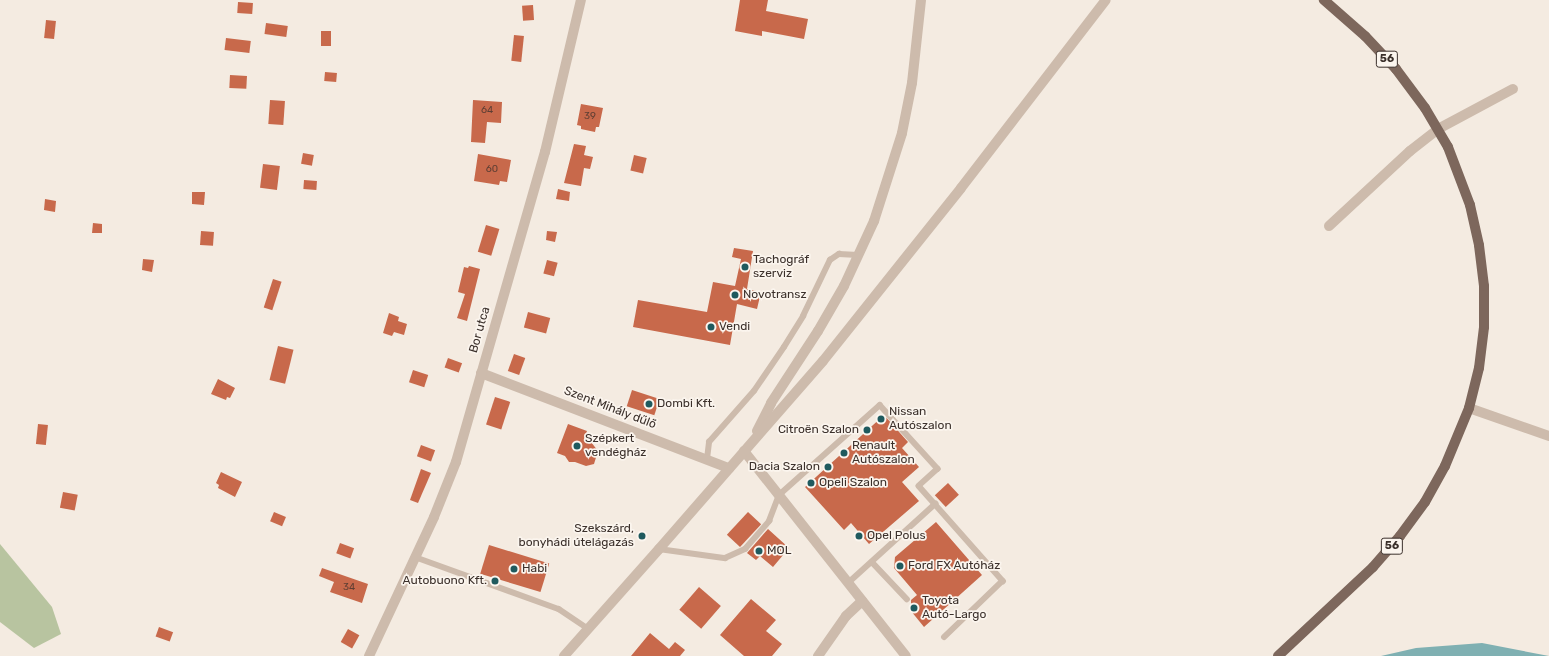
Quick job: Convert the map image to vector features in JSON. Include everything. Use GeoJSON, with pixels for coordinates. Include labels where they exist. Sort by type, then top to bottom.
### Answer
{"type":"FeatureCollection","features":[{"type":"Feature","properties":{"kind":"main road","name":"56"},"geometry":{"type":"LineString","coordinates":[[1278,656],[1342,598],[1373,567],[1400,536],[1424,502],[1445,466],[1469,408],[1479,368],[1482,341],[1484,307],[1482,266],[1470,205],[1456,166],[1438,129],[1411,88],[1379,50],[1342,14],[1324,0]]}},
{"type":"Feature","properties":{"kind":"street","name":"Bor utca"},"geometry":{"type":"LineString","coordinates":[[369,656],[415,558],[456,462],[545,152],[581,0]]}},
{"type":"Feature","properties":{"kind":"street"},"geometry":{"type":"LineString","coordinates":[[752,443],[770,403],[818,331],[844,286],[874,221],[902,133],[912,82],[921,0]]}},
{"type":"Feature","properties":{"kind":"street"},"geometry":{"type":"LineString","coordinates":[[564,656],[752,443],[838,342],[1095,17],[1106,0]]}},
{"type":"Feature","properties":{"kind":"street"},"geometry":{"type":"LineString","coordinates":[[1095,17],[1115,0]]}},
{"type":"Feature","properties":{"kind":"street"},"geometry":{"type":"LineString","coordinates":[[1329,226],[1410,151],[1438,129],[1512,89]]}},
{"type":"Feature","properties":{"kind":"street","name":"Szent Mihály dűlő"},"geometry":{"type":"LineString","coordinates":[[481,373],[729,468]]}},
{"type":"Feature","properties":{"kind":"street"},"geometry":{"type":"LineString","coordinates":[[1469,408],[1549,436]]}},
{"type":"Feature","properties":{"kind":"street"},"geometry":{"type":"LineString","coordinates":[[744,451],[906,656]]}},
{"type":"Feature","properties":{"kind":"street"},"geometry":{"type":"LineString","coordinates":[[818,656],[846,616],[862,601]]}},
{"type":"Feature","properties":{"kind":"lane"},"geometry":{"type":"LineString","coordinates":[[707,459],[709,442],[754,391],[784,347],[803,316],[830,260],[839,254],[858,255]]}},
{"type":"Feature","properties":{"kind":"lane"},"geometry":{"type":"LineString","coordinates":[[659,549],[725,558],[745,549],[769,520],[779,495],[880,406],[938,469],[919,486],[1003,580],[944,637]]}},
{"type":"Feature","properties":{"kind":"lane"},"geometry":{"type":"LineString","coordinates":[[848,583],[935,504]]}},
{"type":"Feature","properties":{"kind":"lane"},"geometry":{"type":"LineString","coordinates":[[415,558],[559,609],[588,629]]}},
{"type":"Feature","properties":{"kind":"lane"},"geometry":{"type":"LineString","coordinates":[[872,562],[907,599]]}},
{"type":"Feature","properties":{"kind":"green space"},"geometry":{"type":"Polygon","coordinates":[[[0,544],[52,607],[61,634],[34,648],[0,622],[0,544]]]}},
{"type":"Feature","properties":{"kind":"water"},"geometry":{"type":"Polygon","coordinates":[[[1482,643],[1549,656],[1381,656],[1416,648],[1482,643]]]}},
{"type":"Feature","properties":{"kind":"building"},"geometry":{"type":"Polygon","coordinates":[[[740,0],[768,0],[766,11],[808,19],[804,39],[762,31],[762,36],[735,31],[740,0]]]}},
{"type":"Feature","properties":{"kind":"building"},"geometry":{"type":"Polygon","coordinates":[[[238,2],[253,3],[252,14],[237,13],[238,2]]]}},
{"type":"Feature","properties":{"kind":"building"},"geometry":{"type":"Polygon","coordinates":[[[533,5],[534,20],[523,21],[522,6],[533,5]]]}},
{"type":"Feature","properties":{"kind":"building"},"geometry":{"type":"Polygon","coordinates":[[[46,20],[56,21],[54,39],[44,38],[46,20]]]}},
{"type":"Feature","properties":{"kind":"building"},"geometry":{"type":"Polygon","coordinates":[[[266,23],[288,26],[286,37],[264,34],[266,23]]]}},
{"type":"Feature","properties":{"kind":"building"},"geometry":{"type":"Polygon","coordinates":[[[321,31],[331,31],[331,46],[321,46],[321,31]]]}},
{"type":"Feature","properties":{"kind":"building"},"geometry":{"type":"Polygon","coordinates":[[[514,35],[524,36],[521,62],[511,61],[514,35]]]}},
{"type":"Feature","properties":{"kind":"building"},"geometry":{"type":"Polygon","coordinates":[[[226,38],[251,41],[249,53],[225,50],[226,38]]]}},
{"type":"Feature","properties":{"kind":"building"},"geometry":{"type":"Polygon","coordinates":[[[325,72],[337,73],[336,82],[324,81],[325,72]]]}},
{"type":"Feature","properties":{"kind":"building"},"geometry":{"type":"Polygon","coordinates":[[[230,75],[247,76],[246,89],[229,88],[230,75]]]}},
{"type":"Feature","properties":{"kind":"building"},"geometry":{"type":"Polygon","coordinates":[[[270,100],[285,101],[283,125],[268,124],[270,100]]]}},
{"type":"Feature","properties":{"kind":"building"},"geometry":{"type":"Polygon","coordinates":[[[473,100],[502,102],[501,123],[487,122],[485,143],[471,142],[473,100]]]}},
{"type":"Feature","properties":{"kind":"building"},"geometry":{"type":"Polygon","coordinates":[[[581,104],[603,108],[599,127],[596,127],[595,132],[581,129],[581,126],[577,125],[581,104]]]}},
{"type":"Feature","properties":{"kind":"building"},"geometry":{"type":"Polygon","coordinates":[[[574,144],[586,146],[584,155],[593,157],[590,169],[584,168],[581,186],[564,183],[574,144]]]}},
{"type":"Feature","properties":{"kind":"building"},"geometry":{"type":"Polygon","coordinates":[[[303,153],[314,155],[312,166],[301,164],[303,153]]]}},
{"type":"Feature","properties":{"kind":"building"},"geometry":{"type":"Polygon","coordinates":[[[478,154],[511,160],[507,182],[500,181],[499,185],[474,181],[478,154]]]}},
{"type":"Feature","properties":{"kind":"building"},"geometry":{"type":"Polygon","coordinates":[[[634,155],[647,158],[643,174],[630,171],[634,155]]]}},
{"type":"Feature","properties":{"kind":"building"},"geometry":{"type":"Polygon","coordinates":[[[263,164],[280,166],[277,190],[260,188],[263,164]]]}},
{"type":"Feature","properties":{"kind":"building"},"geometry":{"type":"Polygon","coordinates":[[[304,180],[317,181],[316,190],[303,189],[304,180]]]}},
{"type":"Feature","properties":{"kind":"building"},"geometry":{"type":"Polygon","coordinates":[[[558,189],[570,192],[569,201],[556,199],[558,189]]]}},
{"type":"Feature","properties":{"kind":"building"},"geometry":{"type":"Polygon","coordinates":[[[192,192],[205,192],[204,205],[192,204],[192,192]]]}},
{"type":"Feature","properties":{"kind":"building"},"geometry":{"type":"Polygon","coordinates":[[[45,199],[56,201],[55,212],[44,210],[45,199]]]}},
{"type":"Feature","properties":{"kind":"building"},"geometry":{"type":"Polygon","coordinates":[[[93,223],[102,224],[102,233],[92,233],[93,223]]]}},
{"type":"Feature","properties":{"kind":"building"},"geometry":{"type":"Polygon","coordinates":[[[486,225],[499,229],[491,256],[478,252],[486,225]]]}},
{"type":"Feature","properties":{"kind":"building"},"geometry":{"type":"Polygon","coordinates":[[[201,231],[214,232],[213,246],[200,245],[201,231]]]}},
{"type":"Feature","properties":{"kind":"building"},"geometry":{"type":"Polygon","coordinates":[[[547,231],[557,232],[555,242],[546,240],[547,231]]]}},
{"type":"Feature","properties":{"kind":"building"},"geometry":{"type":"Polygon","coordinates":[[[734,248],[753,251],[747,289],[761,292],[757,309],[737,304],[730,345],[633,327],[638,300],[707,312],[713,282],[735,286],[741,259],[732,257],[734,248]]]}},
{"type":"Feature","properties":{"kind":"building"},"geometry":{"type":"Polygon","coordinates":[[[143,259],[154,260],[152,272],[142,270],[143,259]]]}},
{"type":"Feature","properties":{"kind":"building"},"geometry":{"type":"Polygon","coordinates":[[[547,260],[558,263],[554,276],[543,274],[547,260]]]}},
{"type":"Feature","properties":{"kind":"building"},"geometry":{"type":"Polygon","coordinates":[[[469,266],[480,269],[467,321],[457,318],[465,294],[458,292],[464,267],[468,268],[469,266]]]}},
{"type":"Feature","properties":{"kind":"building"},"geometry":{"type":"Polygon","coordinates":[[[273,279],[282,282],[272,310],[264,308],[273,279]]]}},
{"type":"Feature","properties":{"kind":"building"},"geometry":{"type":"Polygon","coordinates":[[[528,312],[550,318],[546,333],[524,327],[528,312]]]}},
{"type":"Feature","properties":{"kind":"building"},"geometry":{"type":"Polygon","coordinates":[[[389,313],[399,317],[398,321],[407,324],[404,335],[394,332],[392,336],[383,333],[389,313]]]}},
{"type":"Feature","properties":{"kind":"building"},"geometry":{"type":"Polygon","coordinates":[[[278,346],[294,350],[285,384],[270,380],[278,346]]]}},
{"type":"Feature","properties":{"kind":"building"},"geometry":{"type":"Polygon","coordinates":[[[514,354],[525,358],[519,375],[508,371],[514,354]]]}},
{"type":"Feature","properties":{"kind":"building"},"geometry":{"type":"Polygon","coordinates":[[[448,358],[462,363],[459,373],[445,367],[448,358]]]}},
{"type":"Feature","properties":{"kind":"building"},"geometry":{"type":"Polygon","coordinates":[[[413,370],[428,375],[424,387],[409,382],[413,370]]]}},
{"type":"Feature","properties":{"kind":"building"},"geometry":{"type":"Polygon","coordinates":[[[218,379],[235,388],[230,398],[227,397],[226,400],[211,394],[218,379]]]}},
{"type":"Feature","properties":{"kind":"building"},"geometry":{"type":"Polygon","coordinates":[[[632,390],[660,399],[654,415],[627,406],[632,390]]]}},
{"type":"Feature","properties":{"kind":"building"},"geometry":{"type":"Polygon","coordinates":[[[495,397],[510,402],[501,430],[486,425],[495,397]]]}},
{"type":"Feature","properties":{"kind":"building"},"geometry":{"type":"Polygon","coordinates":[[[884,415],[908,442],[902,448],[919,467],[902,482],[919,501],[869,544],[851,523],[844,530],[805,487],[884,415]]]}},
{"type":"Feature","properties":{"kind":"building"},"geometry":{"type":"Polygon","coordinates":[[[38,424],[48,425],[46,445],[36,444],[38,424]]]}},
{"type":"Feature","properties":{"kind":"building","name":"Szépkert vendégház"},"geometry":{"type":"Polygon","coordinates":[[[568,424],[587,431],[584,439],[591,442],[598,451],[594,464],[586,466],[575,462],[569,462],[565,456],[557,453],[568,424]]]}},
{"type":"Feature","properties":{"kind":"building"},"geometry":{"type":"Polygon","coordinates":[[[421,445],[435,450],[431,461],[417,456],[421,445]]]}},
{"type":"Feature","properties":{"kind":"building"},"geometry":{"type":"Polygon","coordinates":[[[421,469],[431,473],[418,503],[410,500],[421,469]]]}},
{"type":"Feature","properties":{"kind":"building"},"geometry":{"type":"Polygon","coordinates":[[[221,472],[242,482],[235,497],[218,488],[219,485],[216,483],[221,472]]]}},
{"type":"Feature","properties":{"kind":"building"},"geometry":{"type":"Polygon","coordinates":[[[948,483],[959,495],[946,507],[935,495],[948,483]]]}},
{"type":"Feature","properties":{"kind":"building"},"geometry":{"type":"Polygon","coordinates":[[[63,492],[78,495],[75,511],[60,508],[63,492]]]}},
{"type":"Feature","properties":{"kind":"building"},"geometry":{"type":"Polygon","coordinates":[[[274,512],[286,517],[282,526],[270,521],[274,512]]]}},
{"type":"Feature","properties":{"kind":"building"},"geometry":{"type":"Polygon","coordinates":[[[748,512],[761,524],[740,547],[727,535],[748,512]]]}},
{"type":"Feature","properties":{"kind":"building"},"geometry":{"type":"Polygon","coordinates":[[[936,522],[982,575],[924,627],[911,611],[911,600],[917,595],[894,568],[895,557],[936,522]]]}},
{"type":"Feature","properties":{"kind":"building"},"geometry":{"type":"Polygon","coordinates":[[[768,529],[789,548],[773,567],[760,556],[756,560],[747,553],[768,529]]]}},
{"type":"Feature","properties":{"kind":"building"},"geometry":{"type":"Polygon","coordinates":[[[340,543],[354,548],[350,558],[336,553],[340,543]]]}},
{"type":"Feature","properties":{"kind":"building","name":"Habi"},"geometry":{"type":"Polygon","coordinates":[[[489,545],[549,563],[540,592],[480,574],[489,545]]]}},
{"type":"Feature","properties":{"kind":"building"},"geometry":{"type":"Polygon","coordinates":[[[322,568],[368,584],[362,603],[330,592],[334,582],[319,576],[322,568]]]}},
{"type":"Feature","properties":{"kind":"building"},"geometry":{"type":"Polygon","coordinates":[[[699,587],[721,606],[701,629],[679,610],[699,587]]]}},
{"type":"Feature","properties":{"kind":"building"},"geometry":{"type":"Polygon","coordinates":[[[751,599],[776,620],[766,631],[782,644],[772,656],[744,656],[720,635],[751,599]]]}},
{"type":"Feature","properties":{"kind":"building"},"geometry":{"type":"Polygon","coordinates":[[[159,627],[173,632],[170,642],[156,636],[159,627]]]}},
{"type":"Feature","properties":{"kind":"building"},"geometry":{"type":"Polygon","coordinates":[[[348,629],[359,635],[352,648],[341,642],[348,629]]]}},
{"type":"Feature","properties":{"kind":"building"},"geometry":{"type":"Polygon","coordinates":[[[650,633],[669,649],[675,642],[685,650],[680,656],[631,656],[650,633]]]}},
{"type":"Feature","properties":{"kind":"place","name":"Tachográf szerviz"},"geometry":{"type":"Point","coordinates":[745,267]}},
{"type":"Feature","properties":{"kind":"place","name":"Novotransz"},"geometry":{"type":"Point","coordinates":[735,295]}},
{"type":"Feature","properties":{"kind":"place","name":"Vendi"},"geometry":{"type":"Point","coordinates":[711,327]}},
{"type":"Feature","properties":{"kind":"place","name":"Dombi Kft."},"geometry":{"type":"Point","coordinates":[649,404]}},
{"type":"Feature","properties":{"kind":"place","name":"Nissan Autószalon"},"geometry":{"type":"Point","coordinates":[881,419]}},
{"type":"Feature","properties":{"kind":"place","name":"Citroën Szalon"},"geometry":{"type":"Point","coordinates":[867,430]}},
{"type":"Feature","properties":{"kind":"place","name":"Szépkert vendégház"},"geometry":{"type":"Point","coordinates":[577,446]}},
{"type":"Feature","properties":{"kind":"place","name":"Renault Autószalon"},"geometry":{"type":"Point","coordinates":[844,453]}},
{"type":"Feature","properties":{"kind":"place","name":"Dacia Szalon"},"geometry":{"type":"Point","coordinates":[828,467]}},
{"type":"Feature","properties":{"kind":"place","name":"Opeli Szalon"},"geometry":{"type":"Point","coordinates":[811,483]}},
{"type":"Feature","properties":{"kind":"place","name":"Szekszárd, bonyhádi útelágazás"},"geometry":{"type":"Point","coordinates":[642,536]}},
{"type":"Feature","properties":{"kind":"place","name":"Opel Polus"},"geometry":{"type":"Point","coordinates":[859,536]}},
{"type":"Feature","properties":{"kind":"place","name":"MOL"},"geometry":{"type":"Point","coordinates":[759,551]}},
{"type":"Feature","properties":{"kind":"place","name":"Ford FX Autóház"},"geometry":{"type":"Point","coordinates":[900,566]}},
{"type":"Feature","properties":{"kind":"place","name":"Habi"},"geometry":{"type":"Point","coordinates":[514,569]}},
{"type":"Feature","properties":{"kind":"place","name":"Autobuono Kft."},"geometry":{"type":"Point","coordinates":[495,581]}},
{"type":"Feature","properties":{"kind":"place","name":"Toyota Autó-Largo"},"geometry":{"type":"Point","coordinates":[914,608]}}]}
